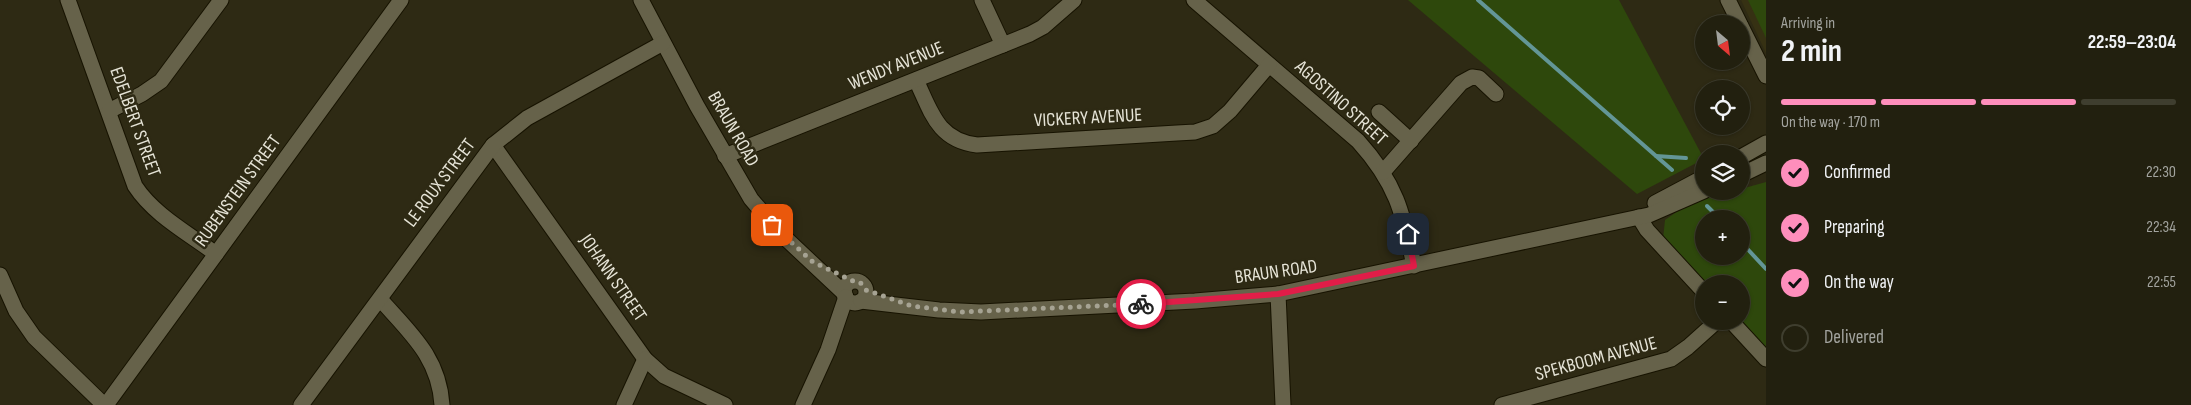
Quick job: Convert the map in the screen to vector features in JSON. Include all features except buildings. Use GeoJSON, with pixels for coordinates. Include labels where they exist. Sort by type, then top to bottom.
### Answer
{"type":"FeatureCollection","features":[{"type":"Feature","properties":{"kind":"street","name":"EDELBERT STREET"},"geometry":{"type":"LineString","coordinates":[[68,0],[109,111],[129,174],[141,196],[159,212],[216,254]]}},
{"type":"Feature","properties":{"kind":"street"},"geometry":{"type":"LineString","coordinates":[[109,111],[142,94],[160,81],[221,0]]}},
{"type":"Feature","properties":{"kind":"street","name":"RUBENSTEIN STREET"},"geometry":{"type":"LineString","coordinates":[[105,405],[402,0]]}},
{"type":"Feature","properties":{"kind":"street","name":"BRAUN ROAD"},"geometry":{"type":"LineString","coordinates":[[640,0],[726,156],[766,217],[813,262],[855,294],[912,306],[939,310],[981,312],[1195,301],[1278,294],[1639,217],[1654,213],[1695,194]]}},
{"type":"Feature","properties":{"kind":"street"},"geometry":{"type":"LineString","coordinates":[[982,0],[1003,45]]}},
{"type":"Feature","properties":{"kind":"street","name":"WENDY AVENUE"},"geometry":{"type":"LineString","coordinates":[[726,156],[1003,45],[1043,27],[1074,0]]}},
{"type":"Feature","properties":{"kind":"street","name":"AGOSTINO STREET"},"geometry":{"type":"LineString","coordinates":[[1194,0],[1358,141],[1383,172],[1398,199],[1404,217],[1414,266]]}},
{"type":"Feature","properties":{"kind":"street"},"geometry":{"type":"LineString","coordinates":[[1728,0],[1736,15]]}},
{"type":"Feature","properties":{"kind":"street","name":"LE ROUX STREET"},"geometry":{"type":"LineString","coordinates":[[301,405],[493,145],[527,118],[663,43]]}},
{"type":"Feature","properties":{"kind":"street"},"geometry":{"type":"LineString","coordinates":[[1750,43],[1766,76]]}},
{"type":"Feature","properties":{"kind":"street","name":"VICKERY AVENUE"},"geometry":{"type":"LineString","coordinates":[[916,80],[938,125],[945,133],[964,143],[977,145],[1177,133],[1206,129],[1230,111],[1269,65]]}},
{"type":"Feature","properties":{"kind":"street"},"geometry":{"type":"LineString","coordinates":[[1383,172],[1461,83],[1472,77],[1478,78],[1496,94]]}},
{"type":"Feature","properties":{"kind":"street"},"geometry":{"type":"LineString","coordinates":[[1379,112],[1411,141]]}},
{"type":"Feature","properties":{"kind":"street"},"geometry":{"type":"LineString","coordinates":[[1750,152],[1766,143]]}},
{"type":"Feature","properties":{"kind":"street","name":"JOHANN STREET"},"geometry":{"type":"LineString","coordinates":[[493,145],[645,359],[664,376],[725,405]]}},
{"type":"Feature","properties":{"kind":"street"},"geometry":{"type":"LineString","coordinates":[[1750,171],[1766,163]]}},
{"type":"Feature","properties":{"kind":"street","name":"BRAUN ROAD"},"geometry":{"type":"LineString","coordinates":[[1639,217],[1651,205],[1695,181]]}},
{"type":"Feature","properties":{"kind":"street"},"geometry":{"type":"LineString","coordinates":[[1639,217],[1647,230],[1695,282]]}},
{"type":"Feature","properties":{"kind":"street"},"geometry":{"type":"LineString","coordinates":[[0,275],[16,311],[34,337],[56,361],[105,405]]}},
{"type":"Feature","properties":{"kind":"street"},"geometry":{"type":"LineString","coordinates":[[803,405],[855,294]]}},
{"type":"Feature","properties":{"kind":"street"},"geometry":{"type":"LineString","coordinates":[[1278,294],[1284,405]]}},
{"type":"Feature","properties":{"kind":"street"},"geometry":{"type":"LineString","coordinates":[[380,299],[430,357],[437,374],[442,405]]}},
{"type":"Feature","properties":{"kind":"street","name":"SPEKBOOM AVENUE"},"geometry":{"type":"LineString","coordinates":[[1502,405],[1671,359],[1707,330]]}},
{"type":"Feature","properties":{"kind":"street"},"geometry":{"type":"LineString","coordinates":[[1739,330],[1766,359]]}},
{"type":"Feature","properties":{"kind":"street"},"geometry":{"type":"LineString","coordinates":[[624,405],[645,359]]}},
{"type":"Feature","properties":{"kind":"shaded area"},"geometry":{"type":"Polygon","coordinates":[[[1741,0],[1766,0],[1766,53],[1750,19],[1750,15],[1748,15],[1741,0]]]}},
{"type":"Feature","properties":{"kind":"green space"},"geometry":{"type":"Polygon","coordinates":[[[1408,0],[1619,0],[1697,145],[1695,145],[1695,164],[1637,194],[1408,0]]]}},
{"type":"Feature","properties":{"kind":"green space"},"geometry":{"type":"Polygon","coordinates":[[[1748,0],[1766,0],[1766,38],[1748,0]]]}},
{"type":"Feature","properties":{"kind":"green space"},"geometry":{"type":"Polygon","coordinates":[[[1766,182],[1766,350],[1749,330],[1750,275],[1697,275],[1663,239],[1665,220],[1688,204],[1702,200],[1750,200],[1750,186],[1766,182]]]}},
{"type":"Feature","properties":{"kind":"waterway"},"geometry":{"type":"LineString","coordinates":[[1478,0],[1672,170]]}},
{"type":"Feature","properties":{"kind":"waterway"},"geometry":{"type":"LineString","coordinates":[[1656,156],[1686,158]]}},
{"type":"Feature","properties":{"kind":"waterway"},"geometry":{"type":"LineString","coordinates":[[1707,206],[1711,210]]}},
{"type":"Feature","properties":{"kind":"waterway"},"geometry":{"type":"LineString","coordinates":[[1750,252],[1766,269]]}},
{"type":"Feature","properties":{"kind":"way so far"},"geometry":{"type":"LineString","coordinates":[[772,225],[813,262],[853,281],[860,282],[865,286],[866,290],[912,306],[960,312],[981,312],[1141,304]]}},
{"type":"Feature","properties":{"kind":"route"},"geometry":{"type":"LineString","coordinates":[[1141,304],[1278,294],[1414,266],[1408,234]]}}]}
